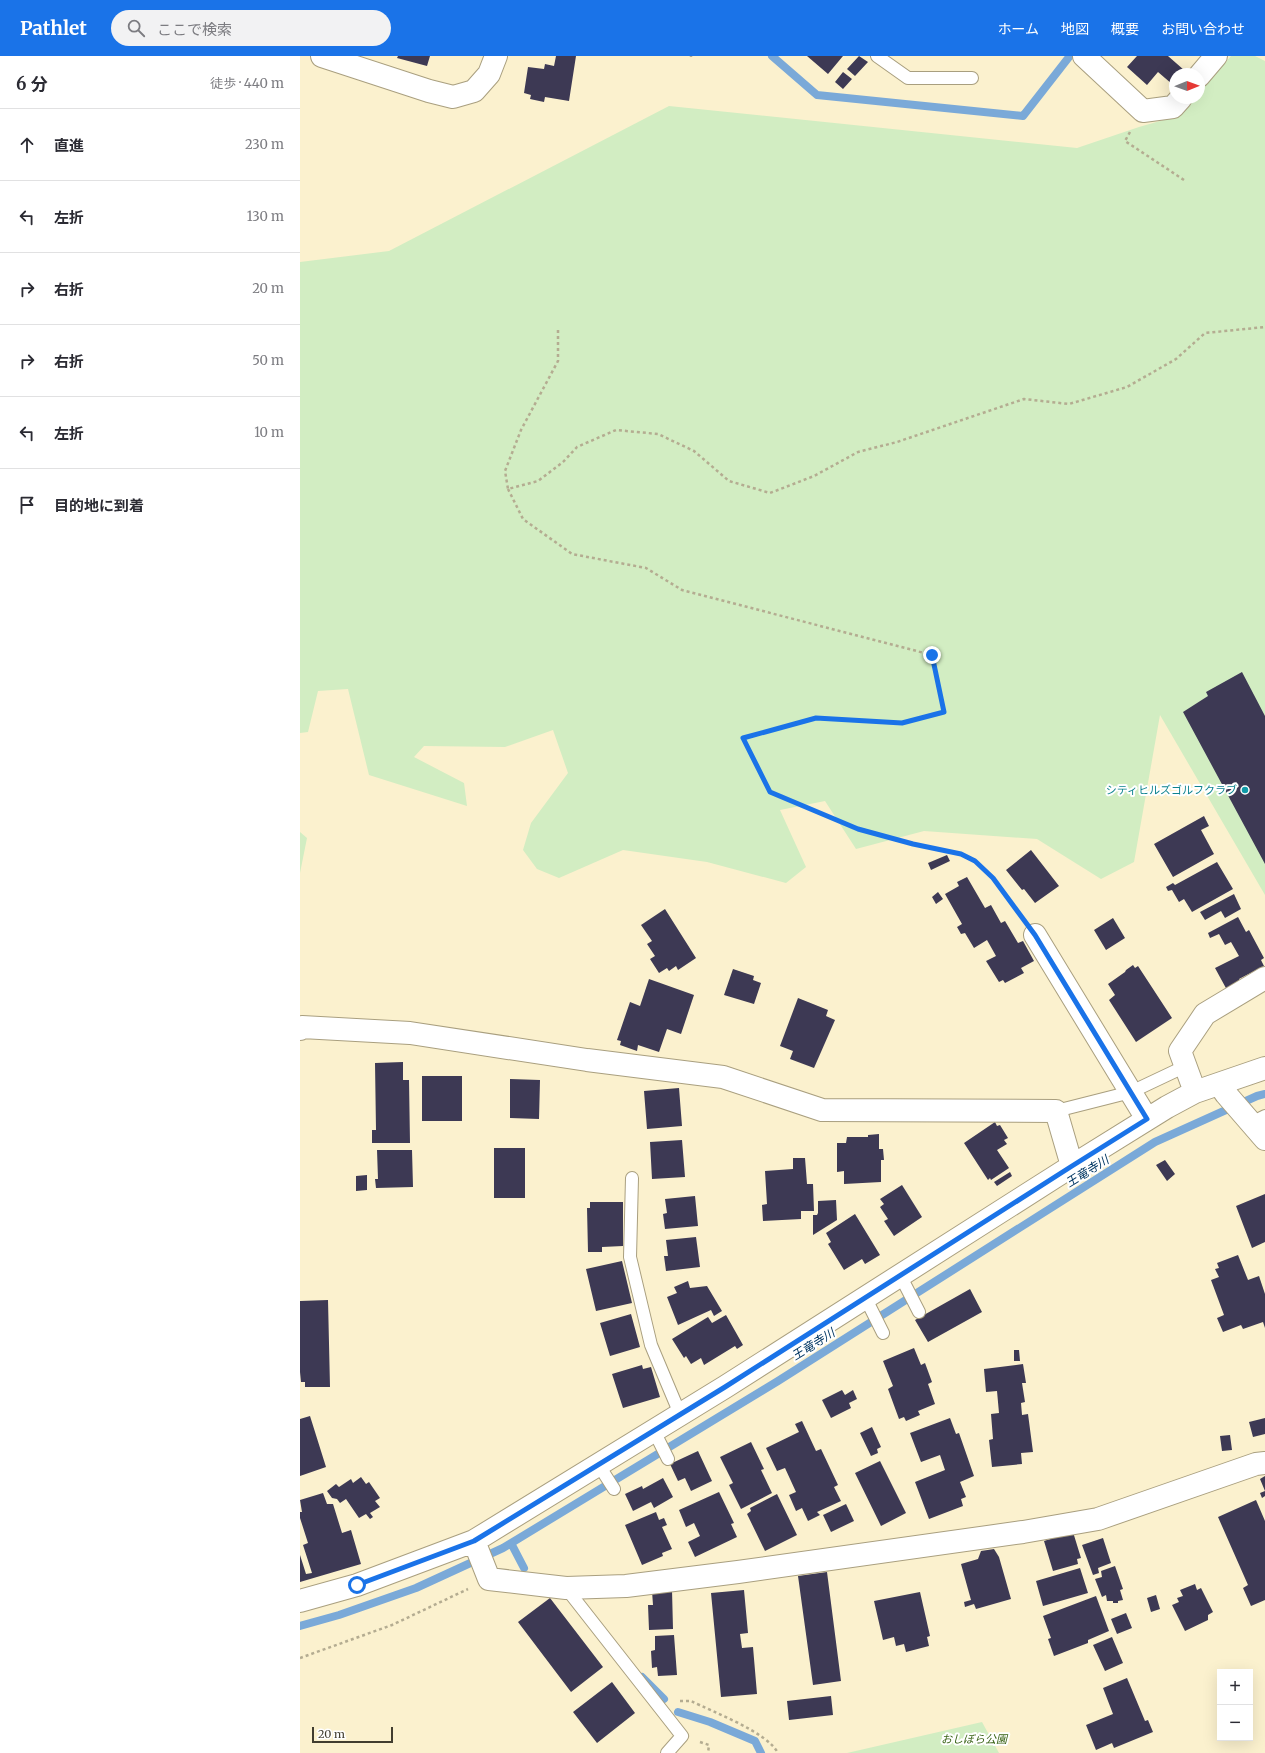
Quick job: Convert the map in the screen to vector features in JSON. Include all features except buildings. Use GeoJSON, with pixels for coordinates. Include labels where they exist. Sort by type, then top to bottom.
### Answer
{"type":"FeatureCollection","features":[{"type":"Feature","properties":{"kind":"street"},"geometry":{"type":"LineString","coordinates":[[322,56],[452,97],[474,91],[489,74],[496,56]]}},
{"type":"Feature","properties":{"kind":"street"},"geometry":{"type":"LineString","coordinates":[[1084,56],[1143,111],[1173,107],[1176,104]]}},
{"type":"Feature","properties":{"kind":"street"},"geometry":{"type":"LineString","coordinates":[[1205,69],[1216,56]]}},
{"type":"Feature","properties":{"kind":"street"},"geometry":{"type":"LineString","coordinates":[[1035,935],[1147,1119]]}},
{"type":"Feature","properties":{"kind":"street"},"geometry":{"type":"LineString","coordinates":[[1195,1092],[1180,1051],[1205,1014],[1265,978]]}},
{"type":"Feature","properties":{"kind":"street"},"geometry":{"type":"LineString","coordinates":[[300,1029],[302,1027],[410,1033],[642,1068],[723,1077],[822,1110],[1056,1111],[1072,1166]]}},
{"type":"Feature","properties":{"kind":"street"},"geometry":{"type":"LineString","coordinates":[[300,1601],[357,1585],[476,1545],[656,1436],[680,1414],[903,1281],[1072,1166],[1147,1119],[1195,1092],[1222,1089],[1265,1068]]}},
{"type":"Feature","properties":{"kind":"street"},"geometry":{"type":"LineString","coordinates":[[1222,1089],[1252,1117],[1265,1139]]}},
{"type":"Feature","properties":{"kind":"street"},"geometry":{"type":"LineString","coordinates":[[476,1545],[488,1576],[566,1588],[626,1586],[1024,1532],[1098,1519],[1256,1464],[1265,1463]]}},
{"type":"Feature","properties":{"kind":"lane"},"geometry":{"type":"LineString","coordinates":[[877,56],[908,78],[972,78]]}},
{"type":"Feature","properties":{"kind":"lane"},"geometry":{"type":"LineString","coordinates":[[1056,1111],[1131,1092],[1186,1066]]}},
{"type":"Feature","properties":{"kind":"lane"},"geometry":{"type":"LineString","coordinates":[[632,1178],[630,1257],[651,1344],[680,1414]]}},
{"type":"Feature","properties":{"kind":"lane"},"geometry":{"type":"LineString","coordinates":[[903,1281],[917,1307]]}},
{"type":"Feature","properties":{"kind":"lane"},"geometry":{"type":"LineString","coordinates":[[868,1303],[880,1329]]}},
{"type":"Feature","properties":{"kind":"lane"},"geometry":{"type":"LineString","coordinates":[[656,1436],[668,1459]]}},
{"type":"Feature","properties":{"kind":"lane"},"geometry":{"type":"LineString","coordinates":[[601,1469],[614,1489]]}},
{"type":"Feature","properties":{"kind":"lane"},"geometry":{"type":"LineString","coordinates":[[566,1588],[682,1736],[667,1753]]}},
{"type":"Feature","properties":{"kind":"path"},"geometry":{"type":"LineString","coordinates":[[1143,111],[1125,141],[1184,180]]}},
{"type":"Feature","properties":{"kind":"path"},"geometry":{"type":"LineString","coordinates":[[508,489],[538,480],[563,462],[577,447],[616,430],[658,434],[694,451],[729,481],[770,493],[814,476],[858,452],[897,442],[1024,399],[1069,404],[1127,387],[1176,359],[1205,333],[1265,327]]}},
{"type":"Feature","properties":{"kind":"path"},"geometry":{"type":"LineString","coordinates":[[558,330],[558,360],[521,430],[504,471],[508,489],[523,519],[572,554],[646,568],[682,590],[932,655],[944,712],[902,723],[816,718],[743,738],[770,792],[858,829],[913,844],[961,854],[975,861],[993,878],[1035,935]]}},
{"type":"Feature","properties":{"kind":"path"},"geometry":{"type":"LineString","coordinates":[[300,1658],[392,1625],[488,1576]]}},
{"type":"Feature","properties":{"kind":"path"},"geometry":{"type":"LineString","coordinates":[[662,1712],[674,1701],[691,1701],[764,1737],[774,1746],[778,1753]]}},
{"type":"Feature","properties":{"kind":"green space"},"geometry":{"type":"Polygon","coordinates":[[[1231,56],[1255,56],[1265,61],[1265,895],[1160,715],[1134,862],[1101,879],[1037,839],[924,831],[856,849],[825,801],[780,810],[806,867],[786,883],[707,862],[623,850],[559,878],[537,869],[523,850],[531,823],[568,773],[553,730],[505,747],[424,746],[414,757],[464,783],[467,806],[369,775],[348,689],[318,691],[308,732],[300,733],[300,262],[389,251],[669,106],[1077,148],[1139,127],[1181,115],[1190,104],[1205,104],[1205,86],[1231,56]]]}},
{"type":"Feature","properties":{"kind":"green space"},"geometry":{"type":"Polygon","coordinates":[[[300,832],[307,838],[300,873],[300,832]]]}},
{"type":"Feature","properties":{"kind":"green space","name":"おしぼら公園"},"geometry":{"type":"Polygon","coordinates":[[[982,1722],[999,1753],[847,1753],[982,1722]]]}},
{"type":"Feature","properties":{"kind":"waterway"},"geometry":{"type":"LineString","coordinates":[[772,56],[817,95],[1023,116],[1069,57]]}},
{"type":"Feature","properties":{"kind":"waterway","name":"王竜寺川"},"geometry":{"type":"LineString","coordinates":[[300,1626],[339,1615],[416,1588],[503,1548],[778,1381],[1155,1142],[1257,1096],[1265,1094]]}},
{"type":"Feature","properties":{"kind":"waterway"},"geometry":{"type":"LineString","coordinates":[[511,1543],[524,1568]]}},
{"type":"Feature","properties":{"kind":"waterway"},"geometry":{"type":"LineString","coordinates":[[642,1677],[664,1699]]}},
{"type":"Feature","properties":{"kind":"waterway"},"geometry":{"type":"LineString","coordinates":[[678,1712],[710,1722],[755,1741],[761,1753]]}},
{"type":"Feature","properties":{"kind":"place","name":"シティヒルズゴルフクラブ"},"geometry":{"type":"Point","coordinates":[1245,790]}},
{"type":"Feature","properties":{"kind":"route"},"geometry":{"type":"LineString","coordinates":[[357,1585],[474,1541],[725,1387],[1147,1119],[1035,935],[993,878],[975,861],[961,854],[913,844],[858,829],[770,792],[743,738],[816,718],[902,723],[944,712],[932,655]]}}]}
